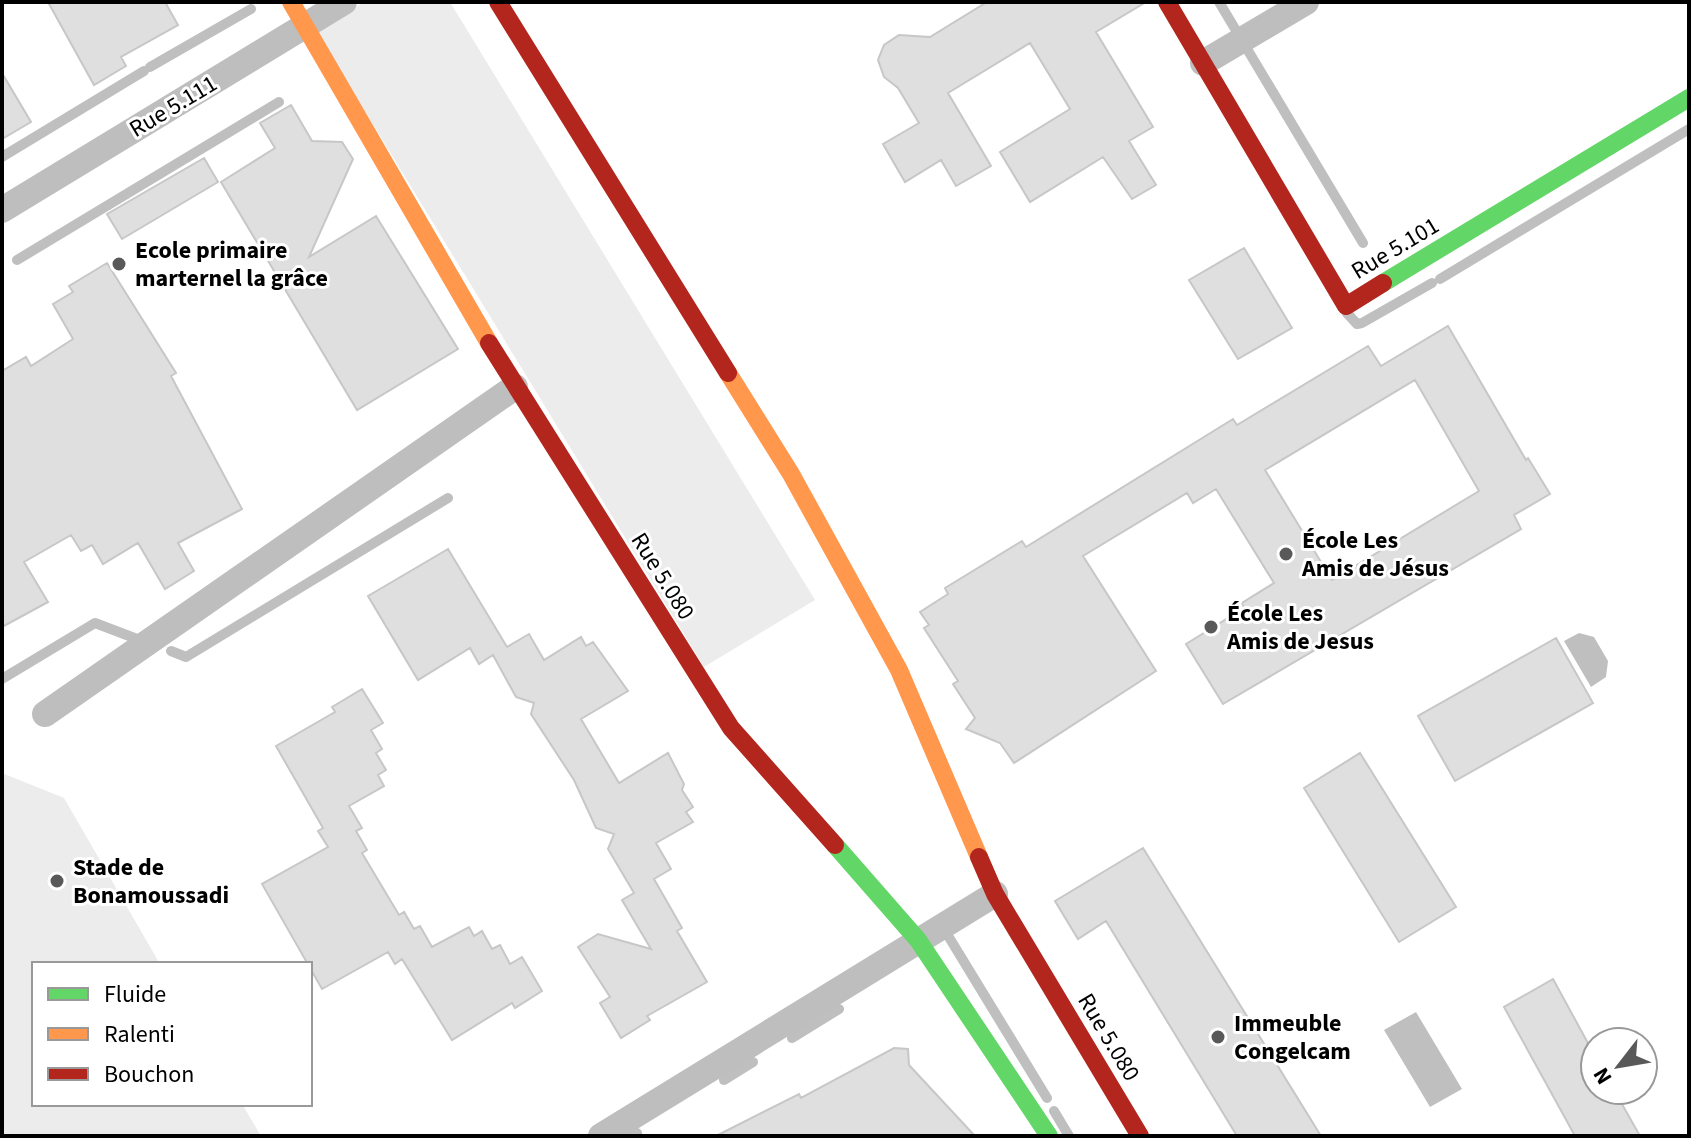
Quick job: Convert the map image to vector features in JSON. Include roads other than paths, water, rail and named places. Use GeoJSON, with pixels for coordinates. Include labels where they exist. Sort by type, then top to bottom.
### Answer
{"type":"FeatureCollection","features":[{"type":"Feature","properties":{"kind":"main road","name":"Rue 5.080"},"geometry":{"type":"LineString","coordinates":[[291,2],[515,387],[731,728],[918,940],[1049,1136]]}},
{"type":"Feature","properties":{"kind":"main road","name":"Rue 5.080"},"geometry":{"type":"LineString","coordinates":[[498,2],[791,474],[899,670],[995,894],[1140,1136]]}},
{"type":"Feature","properties":{"kind":"main road","name":"Rue 5.101"},"geometry":{"type":"LineString","coordinates":[[1167,2],[1346,306],[1689,98]]}},
{"type":"Feature","properties":{"kind":"street","name":"Rue 5.111"},"geometry":{"type":"LineString","coordinates":[[2,210],[344,2]]}},
{"type":"Feature","properties":{"kind":"street"},"geometry":{"type":"LineString","coordinates":[[1203,63],[1306,2]]}},
{"type":"Feature","properties":{"kind":"street"},"geometry":{"type":"LineString","coordinates":[[45,714],[515,387]]}},
{"type":"Feature","properties":{"kind":"street"},"geometry":{"type":"LineString","coordinates":[[601,1136],[995,894]]}},
{"type":"Feature","properties":{"kind":"waterway"},"geometry":{"type":"LineString","coordinates":[[1219,2],[1363,243]]}},
{"type":"Feature","properties":{"kind":"waterway"},"geometry":{"type":"LineString","coordinates":[[150,67],[251,9]]}},
{"type":"Feature","properties":{"kind":"waterway"},"geometry":{"type":"LineString","coordinates":[[2,157],[144,71]]}},
{"type":"Feature","properties":{"kind":"waterway"},"geometry":{"type":"LineString","coordinates":[[17,260],[279,102]]}},
{"type":"Feature","properties":{"kind":"waterway"},"geometry":{"type":"LineString","coordinates":[[1440,279],[1689,129]]}},
{"type":"Feature","properties":{"kind":"waterway"},"geometry":{"type":"LineString","coordinates":[[1346,312],[1357,324],[1362,323],[1432,283]]}},
{"type":"Feature","properties":{"kind":"waterway"},"geometry":{"type":"LineString","coordinates":[[171,651],[186,657],[448,498]]}},
{"type":"Feature","properties":{"kind":"waterway"},"geometry":{"type":"LineString","coordinates":[[2,679],[95,623],[145,642]]}},
{"type":"Feature","properties":{"kind":"waterway"},"geometry":{"type":"LineString","coordinates":[[947,934],[1047,1098]]}},
{"type":"Feature","properties":{"kind":"waterway"},"geometry":{"type":"LineString","coordinates":[[792,1038],[839,1009]]}},
{"type":"Feature","properties":{"kind":"waterway"},"geometry":{"type":"LineString","coordinates":[[724,1080],[753,1062]]}},
{"type":"Feature","properties":{"kind":"waterway"},"geometry":{"type":"LineString","coordinates":[[1054,1111],[1069,1136]]}},
{"type":"Feature","properties":{"kind":"waterway"},"geometry":{"type":"LineString","coordinates":[[633,1136],[637,1133]]}},
{"type":"Feature","properties":{"kind":"place","name":"Ecole primaire marternel la grâce"},"geometry":{"type":"Point","coordinates":[119,264]}},
{"type":"Feature","properties":{"kind":"place","name":"École Les Amis de Jésus"},"geometry":{"type":"Point","coordinates":[1286,554]}},
{"type":"Feature","properties":{"kind":"place","name":"École Les Amis de Jesus"},"geometry":{"type":"Point","coordinates":[1211,627]}},
{"type":"Feature","properties":{"kind":"place","name":"Stade de Bonamoussadi"},"geometry":{"type":"Point","coordinates":[57,881]}},
{"type":"Feature","properties":{"kind":"place","name":"Immeuble Congelcam"},"geometry":{"type":"Point","coordinates":[1218,1037]}}]}
